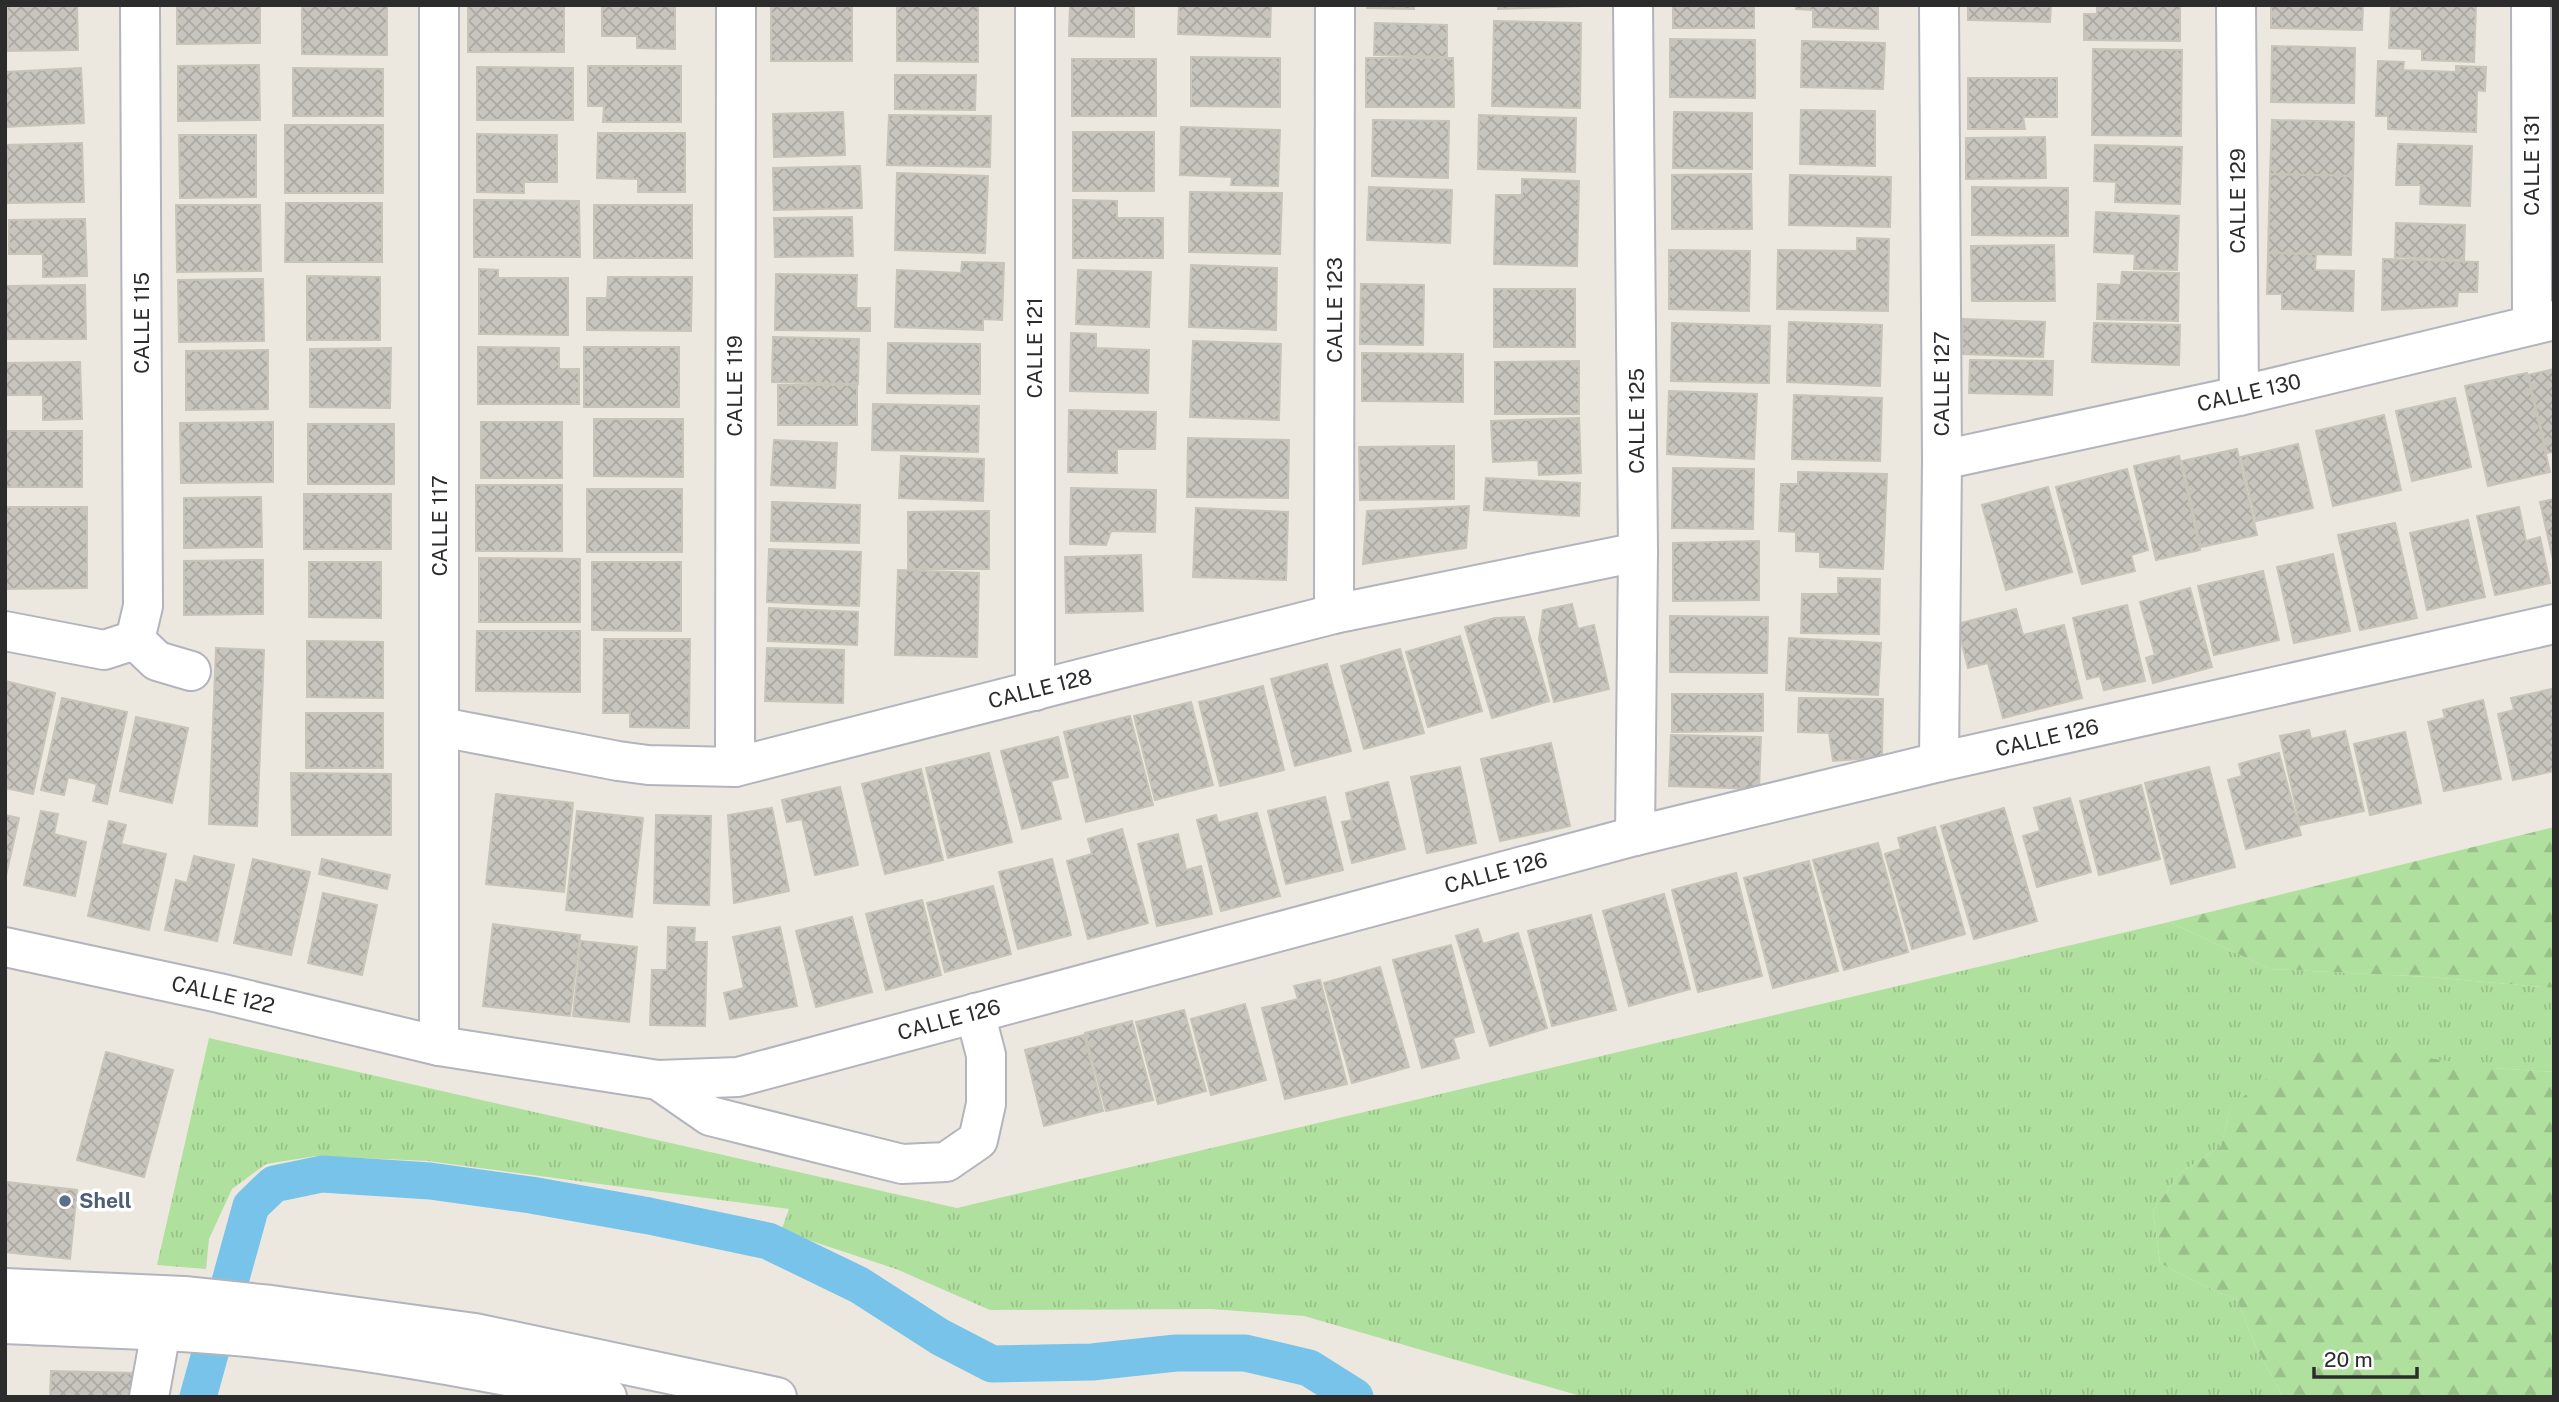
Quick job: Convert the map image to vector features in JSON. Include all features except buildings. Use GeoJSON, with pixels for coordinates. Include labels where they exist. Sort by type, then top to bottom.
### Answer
{"type":"FeatureCollection","features":[{"type":"Feature","properties":{"kind":"street","name":"CALLE 115"},"geometry":{"type":"LineString","coordinates":[[135,640],[143,606],[140,5]]}},
{"type":"Feature","properties":{"kind":"street","name":"CALLE 117"},"geometry":{"type":"LineString","coordinates":[[439,5],[439,1046]]}},
{"type":"Feature","properties":{"kind":"street","name":"CALLE 119"},"geometry":{"type":"LineString","coordinates":[[735,767],[736,5]]}},
{"type":"Feature","properties":{"kind":"street","name":"CALLE 121"},"geometry":{"type":"LineString","coordinates":[[1035,5],[1035,691]]}},
{"type":"Feature","properties":{"kind":"street","name":"CALLE 123"},"geometry":{"type":"LineString","coordinates":[[1334,614],[1335,5]]}},
{"type":"Feature","properties":{"kind":"street","name":"CALLE 125"},"geometry":{"type":"LineString","coordinates":[[1633,5],[1638,552],[1635,836]]}},
{"type":"Feature","properties":{"kind":"street","name":"CALLE 127"},"geometry":{"type":"LineString","coordinates":[[1939,5],[1942,460],[1939,762]]}},
{"type":"Feature","properties":{"kind":"street","name":"CALLE 129"},"geometry":{"type":"LineString","coordinates":[[2236,5],[2239,396]]}},
{"type":"Feature","properties":{"kind":"street","name":"CALLE 131"},"geometry":{"type":"LineString","coordinates":[[2531,5],[2543,322]]}},
{"type":"Feature","properties":{"kind":"street","name":"CALLE 130"},"geometry":{"type":"LineString","coordinates":[[1942,460],[2239,396],[2543,322]]}},
{"type":"Feature","properties":{"kind":"street","name":"CALLE 128"},"geometry":{"type":"LineString","coordinates":[[441,727],[618,761],[648,765],[735,767],[1334,614],[1638,552]]}},
{"type":"Feature","properties":{"kind":"street","name":"CALLE 126"},"geometry":{"type":"LineString","coordinates":[[439,1046],[658,1080],[738,1077],[1635,836],[1939,762],[2554,624]]}},
{"type":"Feature","properties":{"kind":"street"},"geometry":{"type":"LineString","coordinates":[[5,631],[104,650],[135,640],[157,661],[191,671]]}},
{"type":"Feature","properties":{"kind":"street","name":"CALLE 122"},"geometry":{"type":"LineString","coordinates":[[5,947],[219,993],[439,1046]]}},
{"type":"Feature","properties":{"kind":"street"},"geometry":{"type":"LineString","coordinates":[[658,1080],[710,1115],[902,1164],[946,1162],[978,1140],[986,1104],[986,1055],[975,1013]]}},
{"type":"Feature","properties":{"kind":"street"},"geometry":{"type":"LineString","coordinates":[[5,1288],[174,1320]]}},
{"type":"Feature","properties":{"kind":"street"},"geometry":{"type":"LineString","coordinates":[[149,1397],[174,1320]]}},
{"type":"Feature","properties":{"kind":"street"},"geometry":{"type":"LineString","coordinates":[[5,1324],[174,1320],[269,1322],[475,1333],[777,1397]]}},
{"type":"Feature","properties":{"kind":"street"},"geometry":{"type":"LineString","coordinates":[[269,1322],[419,1360],[607,1397]]}},
{"type":"Feature","properties":{"kind":"green space"},"geometry":{"type":"Polygon","coordinates":[[[2554,827],[2554,988],[2429,977],[2270,969],[2169,922],[2554,827]]]}},
{"type":"Feature","properties":{"kind":"green space"},"geometry":{"type":"Polygon","coordinates":[[[2169,922],[2270,969],[2429,977],[2554,988],[2554,1072],[2492,1068],[2231,1106],[2221,1146],[2180,1173],[2153,1211],[2160,1263],[2237,1300],[2256,1347],[2283,1397],[1584,1397],[1304,1316],[1211,1309],[990,1310],[896,1269],[781,1231],[789,1209],[428,1161],[316,1156],[266,1164],[232,1189],[209,1239],[206,1269],[157,1265],[209,1038],[957,1208],[2169,922]]]}},
{"type":"Feature","properties":{"kind":"green space"},"geometry":{"type":"Polygon","coordinates":[[[2372,1049],[2492,1068],[2554,1072],[2554,1397],[2283,1397],[2256,1347],[2237,1300],[2160,1263],[2153,1211],[2180,1173],[2221,1146],[2231,1106],[2301,1053],[2372,1049]]]}},
{"type":"Feature","properties":{"kind":"waterway"},"geometry":{"type":"LineString","coordinates":[[198,1397],[251,1206],[274,1184],[322,1174],[430,1181],[531,1195],[768,1241],[859,1285],[940,1337],[992,1364],[1092,1362],[1176,1353],[1245,1353],[1309,1368],[1355,1397]]}},
{"type":"Feature","properties":{"kind":"place","name":"Shell"},"geometry":{"type":"Point","coordinates":[65,1201]}}]}
